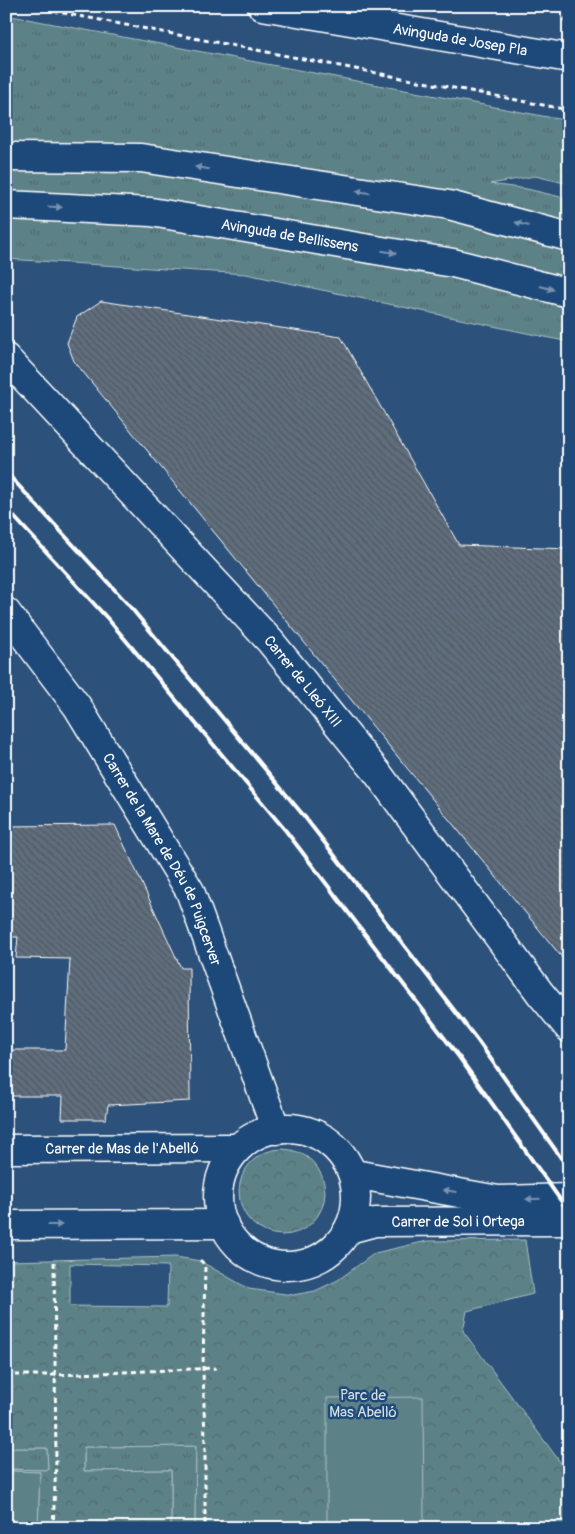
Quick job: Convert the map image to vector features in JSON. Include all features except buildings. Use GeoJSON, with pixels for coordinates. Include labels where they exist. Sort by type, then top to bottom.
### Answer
{"type":"FeatureCollection","features":[{"type":"Feature","properties":{"kind":"street","name":"Avinguda de Josep Pla"},"geometry":{"type":"LineString","coordinates":[[262,6],[569,58]]}},
{"type":"Feature","properties":{"kind":"street"},"geometry":{"type":"LineString","coordinates":[[6,157],[140,158],[449,205],[569,236]]}},
{"type":"Feature","properties":{"kind":"street","name":"Avinguda de Bellissens"},"geometry":{"type":"LineString","coordinates":[[6,205],[151,212],[453,263],[569,293]]}},
{"type":"Feature","properties":{"kind":"street","name":"Carrer de Lleó XIII"},"geometry":{"type":"LineString","coordinates":[[6,358],[270,641],[376,771],[540,992],[569,1028]]}},
{"type":"Feature","properties":{"kind":"street","name":"Carrer de la Mare de Déu de Puigcerver"},"geometry":{"type":"LineString","coordinates":[[6,612],[77,706],[190,891],[276,1130]]}},
{"type":"Feature","properties":{"kind":"street"},"geometry":{"type":"LineString","coordinates":[[285,1127],[309,1130],[325,1138],[343,1155],[354,1174],[356,1206],[349,1229],[340,1242],[322,1257],[295,1266],[265,1263],[243,1251],[229,1236],[220,1214],[218,1199],[224,1168],[237,1148],[254,1136],[276,1130],[285,1127]]}},
{"type":"Feature","properties":{"kind":"street","name":"Carrer de Mas de l'Abelló"},"geometry":{"type":"LineString","coordinates":[[6,1149],[237,1148]]}},
{"type":"Feature","properties":{"kind":"street","name":"Carrer de Sol i Ortega"},"geometry":{"type":"LineString","coordinates":[[354,1174],[498,1200],[569,1198]]}},
{"type":"Feature","properties":{"kind":"street","name":"Carrer de Sol i Ortega"},"geometry":{"type":"LineString","coordinates":[[349,1229],[375,1222],[569,1221]]}},
{"type":"Feature","properties":{"kind":"street"},"geometry":{"type":"LineString","coordinates":[[6,1225],[224,1224]]}},
{"type":"Feature","properties":{"kind":"path"},"geometry":{"type":"LineString","coordinates":[[27,6],[569,110]]}},
{"type":"Feature","properties":{"kind":"path"},"geometry":{"type":"LineString","coordinates":[[53,1528],[56,1462],[55,1225]]}},
{"type":"Feature","properties":{"kind":"path"},"geometry":{"type":"LineString","coordinates":[[196,1254],[205,1265],[202,1368],[205,1442],[205,1528]]}},
{"type":"Feature","properties":{"kind":"path"},"geometry":{"type":"LineString","coordinates":[[6,1375],[55,1375],[216,1368]]}},
{"type":"Feature","properties":{"kind":"green space"},"geometry":{"type":"Polygon","coordinates":[[[6,15],[569,121],[569,184],[535,176],[490,184],[527,189],[569,199],[569,342],[246,274],[6,259],[6,15]]]}},
{"type":"Feature","properties":{"kind":"green space"},"geometry":{"type":"Polygon","coordinates":[[[282,1149],[298,1153],[312,1162],[321,1176],[325,1192],[321,1208],[312,1222],[298,1231],[282,1235],[266,1231],[252,1222],[243,1208],[239,1192],[243,1176],[252,1162],[266,1153],[282,1149]]]}},
{"type":"Feature","properties":{"kind":"green space","name":"Parc de Mas Abelló"},"geometry":{"type":"Polygon","coordinates":[[[525,1240],[533,1294],[467,1311],[463,1331],[569,1474],[569,1528],[195,1528],[196,1446],[84,1447],[84,1471],[171,1470],[171,1528],[38,1528],[40,1472],[12,1471],[10,1528],[6,1528],[6,1469],[48,1470],[47,1448],[6,1448],[6,1261],[176,1257],[200,1261],[249,1289],[293,1295],[315,1291],[338,1280],[375,1253],[427,1241],[525,1240]],[[70,1264],[70,1306],[167,1307],[168,1266],[70,1264]]]}},
{"type":"Feature","properties":{"kind":"green space"},"geometry":{"type":"Polygon","coordinates":[[[423,1397],[424,1528],[327,1528],[327,1398],[423,1397]]]}},
{"type":"Feature","properties":{"kind":"green space"},"geometry":{"type":"Polygon","coordinates":[[[196,1446],[195,1528],[171,1528],[171,1470],[84,1471],[84,1447],[196,1446]]]}},
{"type":"Feature","properties":{"kind":"green space"},"geometry":{"type":"Polygon","coordinates":[[[6,1448],[47,1448],[48,1470],[6,1469],[6,1448]]]}},
{"type":"Feature","properties":{"kind":"green space"},"geometry":{"type":"Polygon","coordinates":[[[11,1471],[40,1472],[38,1528],[10,1528],[11,1471]]]}},
{"type":"Feature","properties":{"kind":"railway"},"geometry":{"type":"LineString","coordinates":[[6,472],[127,603],[304,816],[478,1041],[569,1169]]}},
{"type":"Feature","properties":{"kind":"railway"},"geometry":{"type":"LineString","coordinates":[[6,508],[108,619],[286,831],[459,1057],[569,1212]]}}]}
